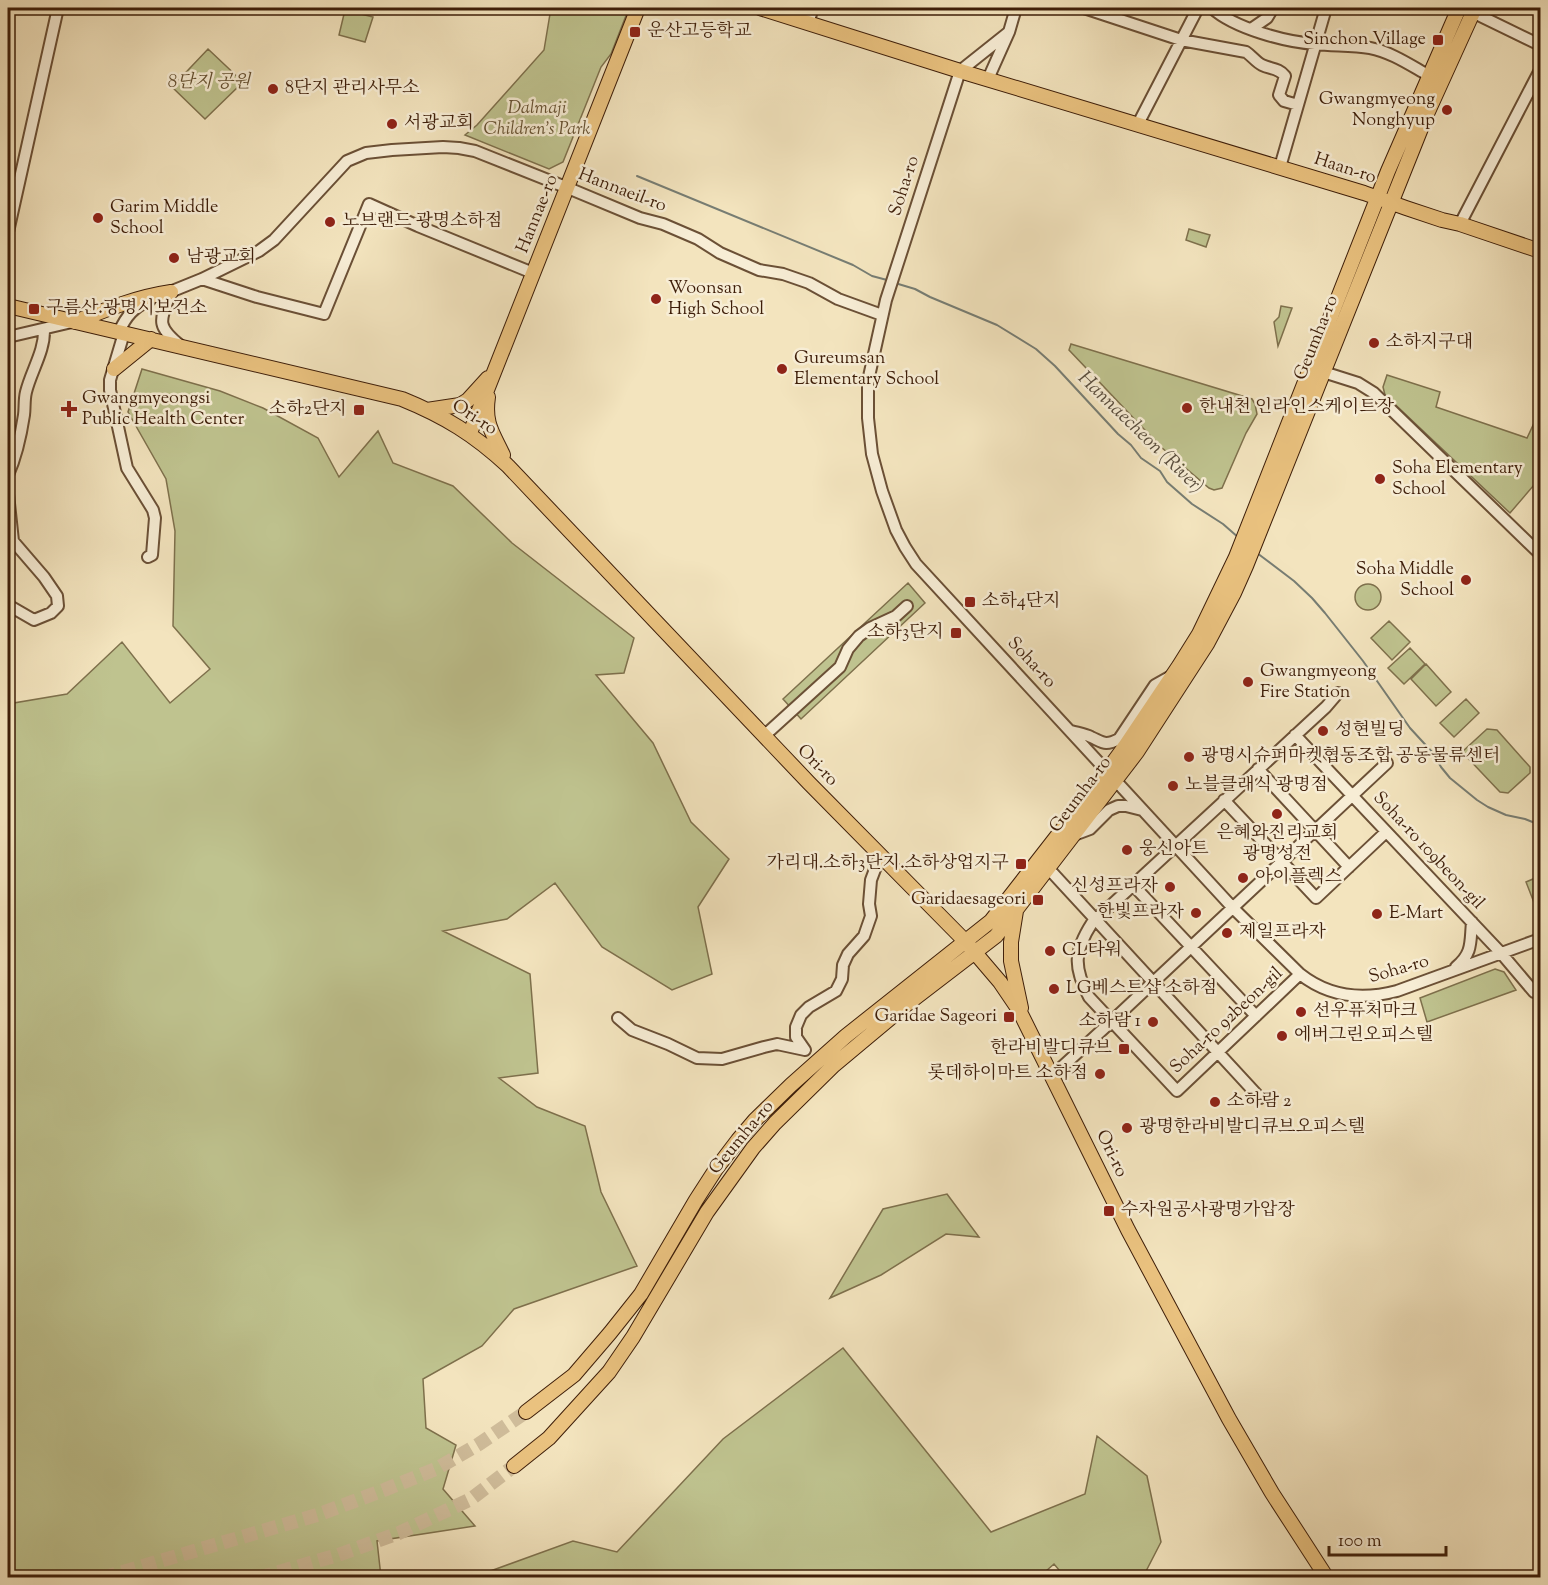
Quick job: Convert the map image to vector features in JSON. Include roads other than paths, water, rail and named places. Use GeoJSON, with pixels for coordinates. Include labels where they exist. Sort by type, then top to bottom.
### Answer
{"type":"FeatureCollection","features":[{"type":"Feature","properties":{"kind":"main road","name":"Hannae-ro"},"geometry":{"type":"LineString","coordinates":[[470,433],[638,8]]}},
{"type":"Feature","properties":{"kind":"main road","name":"Haan-ro"},"geometry":{"type":"LineString","coordinates":[[760,8],[1280,167],[1540,251]]}},
{"type":"Feature","properties":{"kind":"main road","name":"Geumha-ro"},"geometry":{"type":"LineString","coordinates":[[514,1466],[549,1438],[609,1372],[633,1337],[707,1212],[727,1182],[769,1129],[834,1065],[906,1005],[996,936],[1074,835],[1199,634],[1241,561],[1317,370],[1378,198],[1428,75],[1467,9]]}},
{"type":"Feature","properties":{"kind":"main road","name":"Geumha-ro"},"geometry":{"type":"LineString","coordinates":[[1317,370],[1391,203],[1467,9]]}},
{"type":"Feature","properties":{"kind":"main road"},"geometry":{"type":"LineString","coordinates":[[75,322],[102,310],[148,295],[171,292]]}},
{"type":"Feature","properties":{"kind":"main road","name":"Ori-ro"},"geometry":{"type":"LineString","coordinates":[[8,306],[402,399],[470,433],[508,465],[764,736],[965,941],[1000,982],[1023,1018],[1128,1230],[1229,1419],[1272,1493],[1327,1578]]}},
{"type":"Feature","properties":{"kind":"main road"},"geometry":{"type":"LineString","coordinates":[[114,369],[151,339]]}},
{"type":"Feature","properties":{"kind":"main road"},"geometry":{"type":"LineString","coordinates":[[427,410],[459,405],[468,400],[494,372]]}},
{"type":"Feature","properties":{"kind":"main road"},"geometry":{"type":"LineString","coordinates":[[494,372],[487,401],[488,420],[491,434],[508,465]]}},
{"type":"Feature","properties":{"kind":"main road","name":"Geumha-ro"},"geometry":{"type":"LineString","coordinates":[[526,1412],[574,1375],[641,1294],[696,1200],[738,1140],[791,1084],[846,1036],[991,921],[1111,776],[1137,752],[1207,644],[1234,593],[1241,561]]}},
{"type":"Feature","properties":{"kind":"main road"},"geometry":{"type":"LineString","coordinates":[[1016,910],[1011,942],[1011,961],[1023,1018]]}},
{"type":"Feature","properties":{"kind":"street"},"geometry":{"type":"LineString","coordinates":[[8,232],[58,8]]}},
{"type":"Feature","properties":{"kind":"street"},"geometry":{"type":"LineString","coordinates":[[808,23],[813,8]]}},
{"type":"Feature","properties":{"kind":"street"},"geometry":{"type":"LineString","coordinates":[[988,79],[1016,8]]}},
{"type":"Feature","properties":{"kind":"street"},"geometry":{"type":"LineString","coordinates":[[1084,8],[1181,40],[1246,52],[1259,64],[1281,71],[1285,76],[1279,95],[1284,101],[1298,105]]}},
{"type":"Feature","properties":{"kind":"street"},"geometry":{"type":"LineString","coordinates":[[1138,124],[1198,8]]}},
{"type":"Feature","properties":{"kind":"street"},"geometry":{"type":"LineString","coordinates":[[1212,8],[1234,22],[1267,35],[1315,44],[1367,47],[1379,50],[1428,75]]}},
{"type":"Feature","properties":{"kind":"street"},"geometry":{"type":"LineString","coordinates":[[1251,28],[1267,18],[1272,8]]}},
{"type":"Feature","properties":{"kind":"street"},"geometry":{"type":"LineString","coordinates":[[1280,167],[1326,8]]}},
{"type":"Feature","properties":{"kind":"street"},"geometry":{"type":"LineString","coordinates":[[1467,9],[1540,45]]}},
{"type":"Feature","properties":{"kind":"street"},"geometry":{"type":"LineString","coordinates":[[960,70],[1008,32]]}},
{"type":"Feature","properties":{"kind":"street","name":"Soha-ro"},"geometry":{"type":"LineString","coordinates":[[960,70],[886,300],[868,381],[868,418],[872,454],[896,530],[916,564],[1233,908],[1300,974],[1325,989],[1344,994],[1362,997],[1383,995],[1540,939]]}},
{"type":"Feature","properties":{"kind":"street"},"geometry":{"type":"LineString","coordinates":[[1461,224],[1540,70]]}},
{"type":"Feature","properties":{"kind":"street","name":"Hannaeil-ro"},"geometry":{"type":"LineString","coordinates":[[148,557],[152,555],[155,518],[153,510],[127,468],[110,390],[122,332],[128,315],[140,304],[202,279],[274,240],[347,162],[366,153],[443,147],[475,152],[640,218],[663,224],[759,270],[783,274],[800,280],[838,299],[882,315]]}},
{"type":"Feature","properties":{"kind":"street"},"geometry":{"type":"LineString","coordinates":[[202,279],[257,297],[324,314],[369,204],[533,273]]}},
{"type":"Feature","properties":{"kind":"street"},"geometry":{"type":"LineString","coordinates":[[171,292],[162,312],[162,319],[166,333],[181,347]]}},
{"type":"Feature","properties":{"kind":"street"},"geometry":{"type":"LineString","coordinates":[[8,337],[75,322]]}},
{"type":"Feature","properties":{"kind":"street"},"geometry":{"type":"LineString","coordinates":[[8,475],[24,417],[25,396],[38,360],[44,328]]}},
{"type":"Feature","properties":{"kind":"street"},"geometry":{"type":"LineString","coordinates":[[1317,370],[1358,383],[1374,393],[1540,554]]}},
{"type":"Feature","properties":{"kind":"street"},"geometry":{"type":"LineString","coordinates":[[8,494],[13,540],[57,596],[58,606],[51,614],[34,621],[8,605]]}},
{"type":"Feature","properties":{"kind":"street"},"geometry":{"type":"LineString","coordinates":[[764,736],[840,667],[848,649],[859,636],[870,628],[896,616],[907,606]]}},
{"type":"Feature","properties":{"kind":"street"},"geometry":{"type":"LineString","coordinates":[[1070,730],[1090,736],[1101,743],[1110,743],[1119,739],[1155,685],[1173,674]]}},
{"type":"Feature","properties":{"kind":"street"},"geometry":{"type":"LineString","coordinates":[[1112,1021],[1089,997],[1079,978],[1078,954],[1083,937],[1096,919],[1336,698],[1338,693]]}},
{"type":"Feature","properties":{"kind":"street","name":"Soha-ro 109beon-gil"},"geometry":{"type":"LineString","coordinates":[[1295,735],[1501,953],[1534,992]]}},
{"type":"Feature","properties":{"kind":"street"},"geometry":{"type":"LineString","coordinates":[[1052,1076],[1387,763]]}},
{"type":"Feature","properties":{"kind":"street"},"geometry":{"type":"LineString","coordinates":[[1258,769],[1349,867]]}},
{"type":"Feature","properties":{"kind":"street"},"geometry":{"type":"LineString","coordinates":[[1224,800],[1316,898],[1386,832]]}},
{"type":"Feature","properties":{"kind":"street"},"geometry":{"type":"LineString","coordinates":[[1074,835],[1090,829],[1109,810],[1118,806],[1143,810]]}},
{"type":"Feature","properties":{"kind":"street"},"geometry":{"type":"LineString","coordinates":[[806,1050],[796,1037],[796,1027],[801,1015],[809,1007],[836,991],[842,979],[843,965],[864,936],[871,916],[869,904],[872,880],[880,856]]}},
{"type":"Feature","properties":{"kind":"street"},"geometry":{"type":"LineString","coordinates":[[1048,868],[1260,1098]]}},
{"type":"Feature","properties":{"kind":"street"},"geometry":{"type":"LineString","coordinates":[[1133,885],[1256,1016]]}},
{"type":"Feature","properties":{"kind":"street"},"geometry":{"type":"LineString","coordinates":[[1452,970],[1469,954],[1472,922]]}},
{"type":"Feature","properties":{"kind":"street","name":"Soha-ro 92beon-gil"},"geometry":{"type":"LineString","coordinates":[[1112,1021],[1177,1091],[1300,974]]}},
{"type":"Feature","properties":{"kind":"street"},"geometry":{"type":"LineString","coordinates":[[618,1018],[632,1030],[697,1058],[722,1059],[777,1044],[806,1050],[822,1057]]}},
{"type":"Feature","properties":{"kind":"waterway","name":"Hannaecheon (River)"},"geometry":{"type":"LineString","coordinates":[[637,176],[853,265],[872,276],[887,280]]}},
{"type":"Feature","properties":{"kind":"waterway","name":"Hannaecheon (River)"},"geometry":{"type":"LineString","coordinates":[[895,283],[915,289],[997,325],[1036,349],[1055,366],[1141,458],[1160,471],[1167,482],[1192,504],[1223,524],[1239,538]]}},
{"type":"Feature","properties":{"kind":"waterway","name":"Hannaecheon (River)"},"geometry":{"type":"LineString","coordinates":[[1257,553],[1294,581],[1325,613],[1450,778],[1488,807],[1540,825]]}},
{"type":"Feature","properties":{"kind":"tunnel"},"geometry":{"type":"LineString","coordinates":[[102,1578],[317,1515],[384,1490],[436,1469],[479,1444],[526,1412]]}},
{"type":"Feature","properties":{"kind":"tunnel"},"geometry":{"type":"LineString","coordinates":[[258,1578],[338,1555],[399,1533],[471,1499],[514,1466]]}},
{"type":"Feature","properties":{"kind":"place","name":"운산고등학교"},"geometry":{"type":"Point","coordinates":[635,32]}},
{"type":"Feature","properties":{"kind":"place","name":"Sinchon Village"},"geometry":{"type":"Point","coordinates":[1438,40]}},
{"type":"Feature","properties":{"kind":"place","name":"8단지 관리사무소"},"geometry":{"type":"Point","coordinates":[273,89]}},
{"type":"Feature","properties":{"kind":"place","name":"Gwangmyeong Nonghyup"},"geometry":{"type":"Point","coordinates":[1447,110]}},
{"type":"Feature","properties":{"kind":"place","name":"서광교회"},"geometry":{"type":"Point","coordinates":[392,124]}},
{"type":"Feature","properties":{"kind":"place","name":"Garim Middle School"},"geometry":{"type":"Point","coordinates":[98,218]}},
{"type":"Feature","properties":{"kind":"place","name":"노브랜드 광명소하점"},"geometry":{"type":"Point","coordinates":[330,222]}},
{"type":"Feature","properties":{"kind":"place","name":"남광교회"},"geometry":{"type":"Point","coordinates":[174,258]}},
{"type":"Feature","properties":{"kind":"place","name":"Woonsan High School"},"geometry":{"type":"Point","coordinates":[656,299]}},
{"type":"Feature","properties":{"kind":"place","name":"구름산.광명시보건소"},"geometry":{"type":"Point","coordinates":[34,309]}},
{"type":"Feature","properties":{"kind":"place","name":"소하지구대"},"geometry":{"type":"Point","coordinates":[1374,343]}},
{"type":"Feature","properties":{"kind":"place","name":"Gureumsan Elementary School"},"geometry":{"type":"Point","coordinates":[782,369]}},
{"type":"Feature","properties":{"kind":"place","name":"한내천 인라인스케이트장"},"geometry":{"type":"Point","coordinates":[1187,408]}},
{"type":"Feature","properties":{"kind":"place","name":"Gwangmyeongsi Public Health Center"},"geometry":{"type":"Point","coordinates":[69,409]}},
{"type":"Feature","properties":{"kind":"place","name":"소하2단지"},"geometry":{"type":"Point","coordinates":[359,410]}},
{"type":"Feature","properties":{"kind":"place","name":"Soha Elementary School"},"geometry":{"type":"Point","coordinates":[1380,479]}},
{"type":"Feature","properties":{"kind":"place","name":"Soha Middle School"},"geometry":{"type":"Point","coordinates":[1466,580]}},
{"type":"Feature","properties":{"kind":"place","name":"소하4단지"},"geometry":{"type":"Point","coordinates":[970,602]}},
{"type":"Feature","properties":{"kind":"place","name":"소하3단지"},"geometry":{"type":"Point","coordinates":[956,633]}},
{"type":"Feature","properties":{"kind":"place","name":"Gwangmyeong Fire Station"},"geometry":{"type":"Point","coordinates":[1248,682]}},
{"type":"Feature","properties":{"kind":"place","name":"성현빌딩"},"geometry":{"type":"Point","coordinates":[1323,731]}},
{"type":"Feature","properties":{"kind":"place","name":"광명시슈퍼마켓협동조합 공동물류센터"},"geometry":{"type":"Point","coordinates":[1189,757]}},
{"type":"Feature","properties":{"kind":"place","name":"노블클래식 광명점"},"geometry":{"type":"Point","coordinates":[1173,786]}},
{"type":"Feature","properties":{"kind":"place","name":"은혜와진리교회 광명성전"},"geometry":{"type":"Point","coordinates":[1277,814]}},
{"type":"Feature","properties":{"kind":"place","name":"웅신아트"},"geometry":{"type":"Point","coordinates":[1127,850]}},
{"type":"Feature","properties":{"kind":"place","name":"가리대.소하3단지.소하상업지구"},"geometry":{"type":"Point","coordinates":[1021,864]}},
{"type":"Feature","properties":{"kind":"place","name":"아이플렉스"},"geometry":{"type":"Point","coordinates":[1243,878]}},
{"type":"Feature","properties":{"kind":"place","name":"신성프라자"},"geometry":{"type":"Point","coordinates":[1170,887]}},
{"type":"Feature","properties":{"kind":"place","name":"Garidaesageori"},"geometry":{"type":"Point","coordinates":[1038,900]}},
{"type":"Feature","properties":{"kind":"place","name":"한빛프라자"},"geometry":{"type":"Point","coordinates":[1196,913]}},
{"type":"Feature","properties":{"kind":"place","name":"E-Mart"},"geometry":{"type":"Point","coordinates":[1377,914]}},
{"type":"Feature","properties":{"kind":"place","name":"제일프라자"},"geometry":{"type":"Point","coordinates":[1227,933]}},
{"type":"Feature","properties":{"kind":"place","name":"CL타워"},"geometry":{"type":"Point","coordinates":[1050,951]}},
{"type":"Feature","properties":{"kind":"place","name":"LG베스트샵 소하점"},"geometry":{"type":"Point","coordinates":[1054,989]}},
{"type":"Feature","properties":{"kind":"place","name":"선우퓨처마크"},"geometry":{"type":"Point","coordinates":[1301,1012]}},
{"type":"Feature","properties":{"kind":"place","name":"Garidae Sageori"},"geometry":{"type":"Point","coordinates":[1009,1017]}},
{"type":"Feature","properties":{"kind":"place","name":"소하람 1"},"geometry":{"type":"Point","coordinates":[1153,1022]}},
{"type":"Feature","properties":{"kind":"place","name":"에버그린오피스텔"},"geometry":{"type":"Point","coordinates":[1282,1036]}},
{"type":"Feature","properties":{"kind":"place","name":"한라비발디큐브"},"geometry":{"type":"Point","coordinates":[1124,1049]}},
{"type":"Feature","properties":{"kind":"place","name":"롯데하이마트 소하점"},"geometry":{"type":"Point","coordinates":[1100,1074]}},
{"type":"Feature","properties":{"kind":"place","name":"소하람 2"},"geometry":{"type":"Point","coordinates":[1215,1102]}},
{"type":"Feature","properties":{"kind":"place","name":"광명한라비발디큐브오피스텔"},"geometry":{"type":"Point","coordinates":[1127,1128]}},
{"type":"Feature","properties":{"kind":"place","name":"수자원공사광명가압장"},"geometry":{"type":"Point","coordinates":[1109,1211]}},
{"type":"Feature","properties":{"kind":"park label","name":"8단지 공원"},"geometry":{"type":"Point","coordinates":[209,83]}},
{"type":"Feature","properties":{"kind":"park label","name":"Dalmaji Children's Park"},"geometry":{"type":"Point","coordinates":[537,119]}}]}
